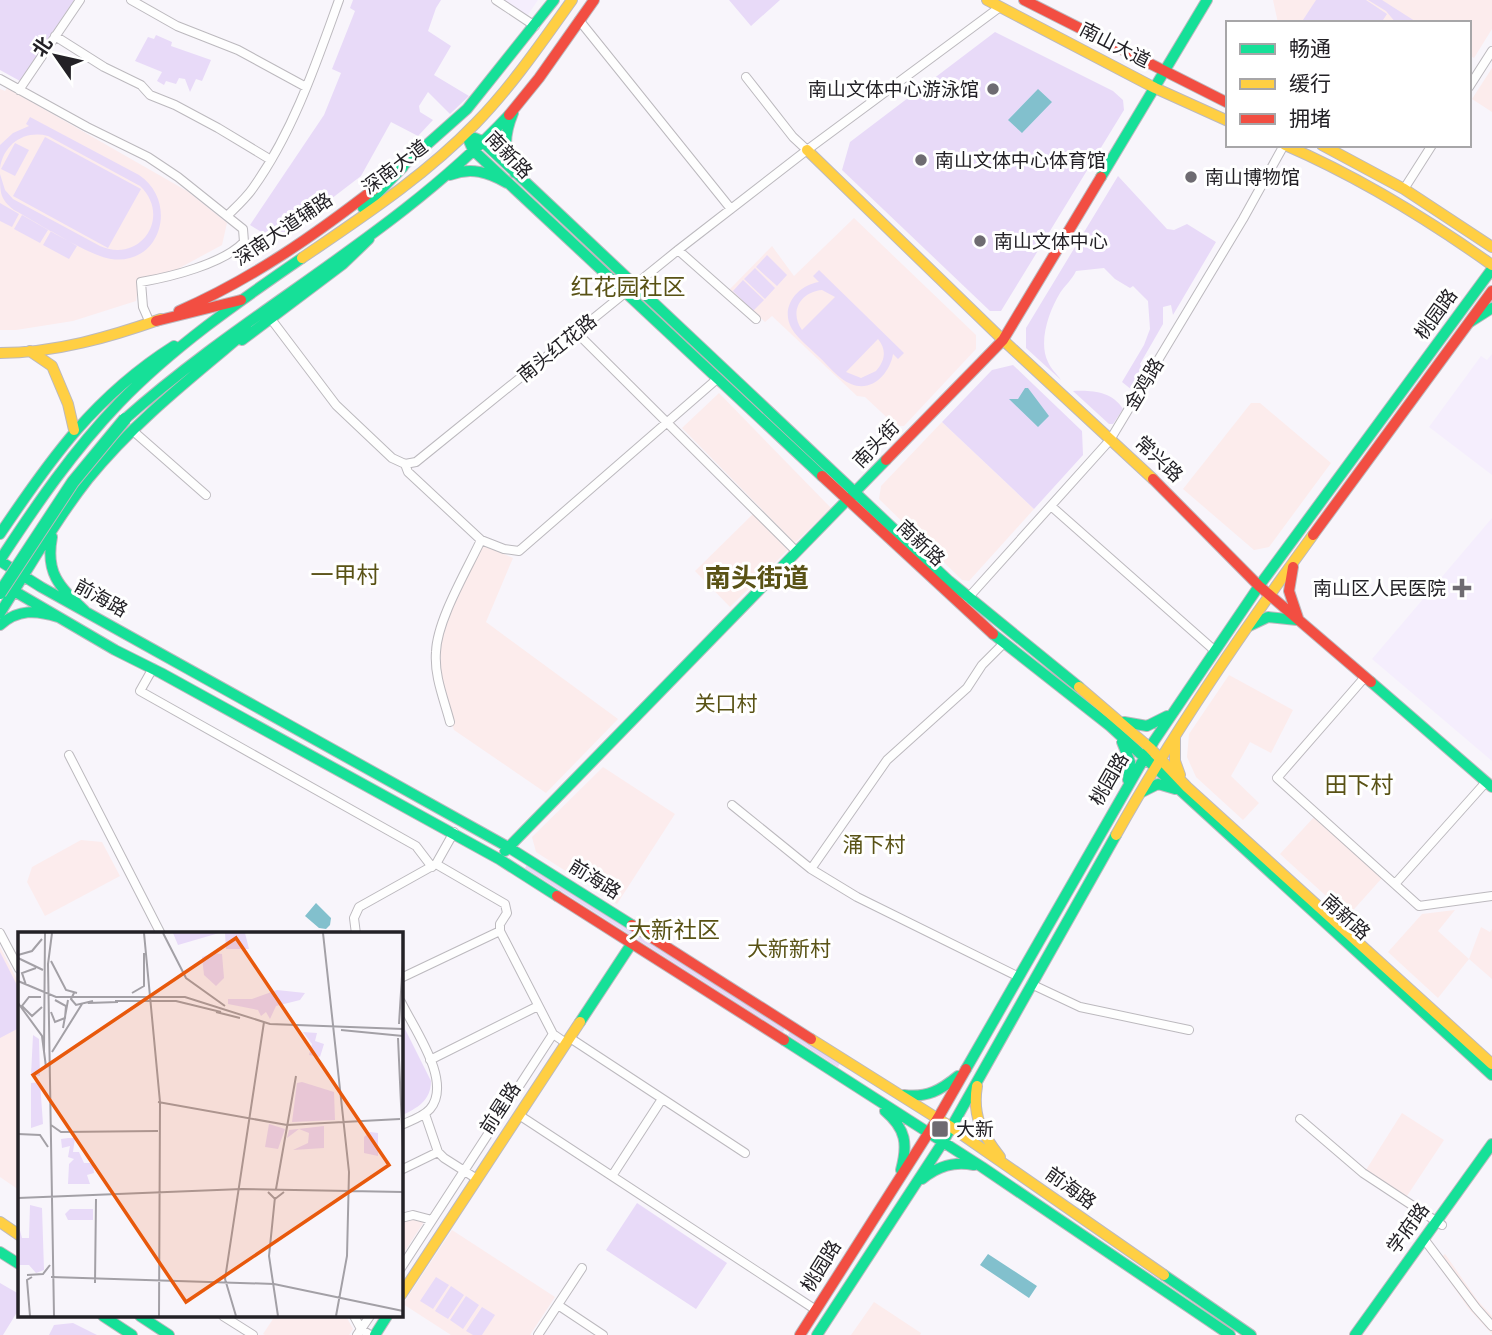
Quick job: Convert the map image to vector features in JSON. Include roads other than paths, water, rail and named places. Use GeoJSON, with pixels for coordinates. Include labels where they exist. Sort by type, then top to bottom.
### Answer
{"type":"FeatureCollection","features":[{"type":"Feature","properties":{"kind":"main road","name":"深南大道辅路"},"geometry":{"type":"LineString","coordinates":[[0,353],[66,345],[153,322],[223,291],[266,267],[345,212],[403,167],[467,110],[554,0]]}},
{"type":"Feature","properties":{"kind":"main road","name":"深南大道"},"geometry":{"type":"LineString","coordinates":[[0,534],[5,522],[74,430],[122,380],[248,298],[416,176],[466,134],[505,94],[572,0]]}},
{"type":"Feature","properties":{"kind":"main road","name":"深南大道"},"geometry":{"type":"LineString","coordinates":[[0,593],[72,482],[125,419],[167,380],[432,187],[518,104],[594,0]]}},
{"type":"Feature","properties":{"kind":"main road","name":"南山大道"},"geometry":{"type":"LineString","coordinates":[[987,0],[1156,88],[1226,120]]}},
{"type":"Feature","properties":{"kind":"main road","name":"南山大道"},"geometry":{"type":"LineString","coordinates":[[1024,0],[1226,102]]}},
{"type":"Feature","properties":{"kind":"main road","name":"南头街"},"geometry":{"type":"LineString","coordinates":[[499,859],[1003,340],[1207,0]]}},
{"type":"Feature","properties":{"kind":"main road"},"geometry":{"type":"LineString","coordinates":[[432,187],[448,176],[466,169],[511,178],[505,156],[505,131],[518,104]]}},
{"type":"Feature","properties":{"kind":"main road","name":"南新路"},"geometry":{"type":"LineString","coordinates":[[466,134],[852,497],[938,586],[1004,643],[1113,722]]}},
{"type":"Feature","properties":{"kind":"main road"},"geometry":{"type":"LineString","coordinates":[[1289,147],[1393,199],[1492,267]]}},
{"type":"Feature","properties":{"kind":"main road"},"geometry":{"type":"LineString","coordinates":[[1326,147],[1404,189],[1492,247]]}},
{"type":"Feature","properties":{"kind":"main road","name":"常兴路"},"geometry":{"type":"LineString","coordinates":[[807,150],[1003,340],[1172,497],[1264,590],[1489,784]]}},
{"type":"Feature","properties":{"kind":"main road"},"geometry":{"type":"LineString","coordinates":[[338,233],[403,167]]}},
{"type":"Feature","properties":{"kind":"main road"},"geometry":{"type":"LineString","coordinates":[[195,376],[355,255],[375,230]]}},
{"type":"Feature","properties":{"kind":"main road"},"geometry":{"type":"LineString","coordinates":[[1473,233],[1492,232]]}},
{"type":"Feature","properties":{"kind":"main road","name":"桃园路"},"geometry":{"type":"LineString","coordinates":[[800,1335],[1025,980],[1135,800],[1175,709],[1214,650],[1264,590],[1492,267]]}},
{"type":"Feature","properties":{"kind":"main road","name":"深南大道"},"geometry":{"type":"LineString","coordinates":[[0,613],[65,511],[101,463],[132,430],[307,280]]}},
{"type":"Feature","properties":{"kind":"main road","name":"南新路"},"geometry":{"type":"LineString","coordinates":[[630,288],[717,379],[1152,757],[1184,790],[1492,1075]]}},
{"type":"Feature","properties":{"kind":"main road","name":"桃园路"},"geometry":{"type":"LineString","coordinates":[[817,1335],[943,1142],[1127,786],[1180,725],[1245,629],[1264,590],[1294,561],[1492,291]]}},
{"type":"Feature","properties":{"kind":"main road"},"geometry":{"type":"LineString","coordinates":[[153,322],[248,298]]}},
{"type":"Feature","properties":{"kind":"main road"},"geometry":{"type":"LineString","coordinates":[[1470,322],[1492,308]]}},
{"type":"Feature","properties":{"kind":"main road","name":"深南大道"},"geometry":{"type":"LineString","coordinates":[[0,561],[65,464],[111,411],[141,381],[205,328]]}},
{"type":"Feature","properties":{"kind":"main road"},"geometry":{"type":"LineString","coordinates":[[30,351],[52,366],[68,404],[74,430]]}},
{"type":"Feature","properties":{"kind":"main road"},"geometry":{"type":"LineString","coordinates":[[65,511],[49,549],[49,565],[57,582],[85,611]]}},
{"type":"Feature","properties":{"kind":"main road","name":"前海路"},"geometry":{"type":"LineString","coordinates":[[0,561],[508,847],[938,1118],[1251,1335]]}},
{"type":"Feature","properties":{"kind":"main road"},"geometry":{"type":"LineString","coordinates":[[1245,629],[1268,617],[1300,621],[1289,591],[1294,561]]}},
{"type":"Feature","properties":{"kind":"main road","name":"前海路"},"geometry":{"type":"LineString","coordinates":[[0,582],[115,650],[153,668],[499,859],[982,1167],[1230,1335]]}},
{"type":"Feature","properties":{"kind":"main road"},"geometry":{"type":"LineString","coordinates":[[0,625],[12,615],[30,610],[40,610],[58,617]]}},
{"type":"Feature","properties":{"kind":"main road"},"geometry":{"type":"LineString","coordinates":[[1113,722],[1149,727],[1163,720],[1175,709]]}},
{"type":"Feature","properties":{"kind":"main road"},"geometry":{"type":"LineString","coordinates":[[1113,722],[1129,755],[1127,786]]}},
{"type":"Feature","properties":{"kind":"main road"},"geometry":{"type":"LineString","coordinates":[[1135,800],[1143,791],[1158,784],[1184,790],[1174,752],[1180,725]]}},
{"type":"Feature","properties":{"kind":"main road","name":"南新路"},"geometry":{"type":"LineString","coordinates":[[1184,790],[1492,1064]]}},
{"type":"Feature","properties":{"kind":"main road","name":"前星路"},"geometry":{"type":"LineString","coordinates":[[402,1293],[632,943]]}},
{"type":"Feature","properties":{"kind":"main road"},"geometry":{"type":"LineString","coordinates":[[898,1094],[915,1097],[932,1095],[967,1068]]}},
{"type":"Feature","properties":{"kind":"main road"},"geometry":{"type":"LineString","coordinates":[[980,1072],[974,1103],[976,1121],[981,1133],[1005,1165]]}},
{"type":"Feature","properties":{"kind":"main road"},"geometry":{"type":"LineString","coordinates":[[848,1080],[904,1129],[904,1158],[894,1187]]}},
{"type":"Feature","properties":{"kind":"main road","name":"学府路"},"geometry":{"type":"LineString","coordinates":[[1363,1335],[1492,1144]]}},
{"type":"Feature","properties":{"kind":"main road","name":"学府路"},"geometry":{"type":"LineString","coordinates":[[1439,1223],[1492,1156]]}},
{"type":"Feature","properties":{"kind":"main road"},"geometry":{"type":"LineString","coordinates":[[908,1194],[929,1173],[944,1165],[964,1163],[982,1167]]}},
{"type":"Feature","properties":{"kind":"main road"},"geometry":{"type":"LineString","coordinates":[[0,1220],[17,1233]]}},
{"type":"Feature","properties":{"kind":"main road","name":"学府路"},"geometry":{"type":"LineString","coordinates":[[1355,1335],[1427,1241]]}},
{"type":"Feature","properties":{"kind":"main road"},"geometry":{"type":"LineString","coordinates":[[2,1253],[18,1263]]}},
{"type":"Feature","properties":{"kind":"main road"},"geometry":{"type":"LineString","coordinates":[[106,1318],[132,1335]]}},
{"type":"Feature","properties":{"kind":"main road"},"geometry":{"type":"LineString","coordinates":[[143,1318],[169,1335]]}},
{"type":"Feature","properties":{"kind":"main road"},"geometry":{"type":"LineString","coordinates":[[372,1335],[385,1318]]}},
{"type":"Feature","properties":{"kind":"street"},"geometry":{"type":"LineString","coordinates":[[19,90],[80,0]]}},
{"type":"Feature","properties":{"kind":"street"},"geometry":{"type":"LineString","coordinates":[[131,0],[177,26],[238,50],[306,87]]}},
{"type":"Feature","properties":{"kind":"street"},"geometry":{"type":"LineString","coordinates":[[227,216],[251,190],[271,160],[306,87],[339,0]]}},
{"type":"Feature","properties":{"kind":"street"},"geometry":{"type":"LineString","coordinates":[[496,0],[535,26]]}},
{"type":"Feature","properties":{"kind":"street","name":"南头红花路"},"geometry":{"type":"LineString","coordinates":[[405,464],[416,462],[678,250],[807,150],[1000,7]]}},
{"type":"Feature","properties":{"kind":"street"},"geometry":{"type":"LineString","coordinates":[[579,20],[731,209]]}},
{"type":"Feature","properties":{"kind":"street"},"geometry":{"type":"LineString","coordinates":[[55,37],[104,67],[127,76],[150,95],[218,128],[271,160]]}},
{"type":"Feature","properties":{"kind":"street"},"geometry":{"type":"LineString","coordinates":[[1471,84],[1492,51]]}},
{"type":"Feature","properties":{"kind":"street"},"geometry":{"type":"LineString","coordinates":[[746,77],[793,137],[807,150]]}},
{"type":"Feature","properties":{"kind":"street"},"geometry":{"type":"LineString","coordinates":[[0,79],[148,157],[178,177],[243,229],[245,238],[241,245],[216,259],[165,278],[141,282],[143,307],[153,322]]}},
{"type":"Feature","properties":{"kind":"street","name":"金鸡路"},"geometry":{"type":"LineString","coordinates":[[968,598],[1110,440],[1244,219],[1284,147]]}},
{"type":"Feature","properties":{"kind":"street"},"geometry":{"type":"LineString","coordinates":[[1404,189],[1431,147]]}},
{"type":"Feature","properties":{"kind":"street"},"geometry":{"type":"LineString","coordinates":[[678,250],[756,319]]}},
{"type":"Feature","properties":{"kind":"street"},"geometry":{"type":"LineString","coordinates":[[271,319],[327,396],[392,458],[405,464],[408,472],[481,540],[503,549],[519,551],[717,379]]}},
{"type":"Feature","properties":{"kind":"street"},"geometry":{"type":"LineString","coordinates":[[576,331],[797,552]]}},
{"type":"Feature","properties":{"kind":"street"},"geometry":{"type":"LineString","coordinates":[[132,430],[206,495]]}},
{"type":"Feature","properties":{"kind":"street"},"geometry":{"type":"LineString","coordinates":[[1051,506],[1214,650]]}},
{"type":"Feature","properties":{"kind":"street"},"geometry":{"type":"LineString","coordinates":[[450,722],[437,677],[435,652],[439,631],[481,540]]}},
{"type":"Feature","properties":{"kind":"street"},"geometry":{"type":"LineString","coordinates":[[811,869],[887,761],[967,688],[982,665],[1004,643]]}},
{"type":"Feature","properties":{"kind":"street"},"geometry":{"type":"LineString","coordinates":[[153,668],[140,691],[416,846],[434,866],[503,901],[507,913],[500,924],[500,930],[554,1034],[568,1040],[745,1153]]}},
{"type":"Feature","properties":{"kind":"street"},"geometry":{"type":"LineString","coordinates":[[1365,677],[1277,778],[1419,906],[1492,896]]}},
{"type":"Feature","properties":{"kind":"street"},"geometry":{"type":"LineString","coordinates":[[69,755],[160,932]]}},
{"type":"Feature","properties":{"kind":"street"},"geometry":{"type":"LineString","coordinates":[[1395,884],[1489,784]]}},
{"type":"Feature","properties":{"kind":"street"},"geometry":{"type":"LineString","coordinates":[[732,805],[811,869],[857,897],[1025,980],[1080,1007],[1189,1030]]}},
{"type":"Feature","properties":{"kind":"street"},"geometry":{"type":"LineString","coordinates":[[356,932],[354,914],[363,903],[434,866],[454,832]]}},
{"type":"Feature","properties":{"kind":"street"},"geometry":{"type":"LineString","coordinates":[[402,978],[500,930]]}},
{"type":"Feature","properties":{"kind":"street"},"geometry":{"type":"LineString","coordinates":[[0,933],[18,967]]}},
{"type":"Feature","properties":{"kind":"street"},"geometry":{"type":"LineString","coordinates":[[402,1004],[437,1076],[438,1091],[432,1107],[425,1114],[402,1125]]}},
{"type":"Feature","properties":{"kind":"street"},"geometry":{"type":"LineString","coordinates":[[430,1060],[538,1006]]}},
{"type":"Feature","properties":{"kind":"street"},"geometry":{"type":"LineString","coordinates":[[402,1266],[554,1034]]}},
{"type":"Feature","properties":{"kind":"street"},"geometry":{"type":"LineString","coordinates":[[612,1176],[662,1099]]}},
{"type":"Feature","properties":{"kind":"street"},"geometry":{"type":"LineString","coordinates":[[425,1114],[438,1152],[477,1179]]}},
{"type":"Feature","properties":{"kind":"street"},"geometry":{"type":"LineString","coordinates":[[519,1115],[816,1310]]}},
{"type":"Feature","properties":{"kind":"street"},"geometry":{"type":"LineString","coordinates":[[1300,1119],[1363,1173],[1439,1223]]}},
{"type":"Feature","properties":{"kind":"street"},"geometry":{"type":"LineString","coordinates":[[402,1170],[438,1152]]}},
{"type":"Feature","properties":{"kind":"street"},"geometry":{"type":"LineString","coordinates":[[402,1218],[413,1215],[432,1220]]}},
{"type":"Feature","properties":{"kind":"street"},"geometry":{"type":"LineString","coordinates":[[1427,1241],[1492,1326]]}},
{"type":"Feature","properties":{"kind":"street"},"geometry":{"type":"LineString","coordinates":[[538,1335],[582,1268]]}},
{"type":"Feature","properties":{"kind":"street"},"geometry":{"type":"LineString","coordinates":[[558,1305],[603,1335]]}},
{"type":"Feature","properties":{"kind":"street"},"geometry":{"type":"LineString","coordinates":[[226,1318],[253,1335]]}},
{"type":"Feature","properties":{"kind":"street"},"geometry":{"type":"LineString","coordinates":[[359,1332],[372,1335]]}},
{"type":"Feature","properties":{"kind":"water"},"geometry":{"type":"Polygon","coordinates":[[[1038,89],[1052,102],[1022,133],[1008,120],[1038,89]]]}},
{"type":"Feature","properties":{"kind":"water"},"geometry":{"type":"Polygon","coordinates":[[[1025,388],[1028,388],[1049,416],[1038,427],[1009,399],[1018,399],[1025,388]]]}},
{"type":"Feature","properties":{"kind":"water"},"geometry":{"type":"Polygon","coordinates":[[[316,903],[331,918],[326,929],[319,928],[305,916],[316,903]]]}},
{"type":"Feature","properties":{"kind":"water"},"geometry":{"type":"Polygon","coordinates":[[[988,1254],[1037,1286],[1029,1298],[980,1265],[988,1254]]]}},
{"type":"Feature","properties":{"kind":"place","name":"南山文体中心游泳馆"},"geometry":{"type":"Point","coordinates":[993,89]}},
{"type":"Feature","properties":{"kind":"place","name":"南山文体中心体育馆"},"geometry":{"type":"Point","coordinates":[921,160]}},
{"type":"Feature","properties":{"kind":"place","name":"南山博物馆"},"geometry":{"type":"Point","coordinates":[1191,177]}},
{"type":"Feature","properties":{"kind":"place","name":"南山文体中心"},"geometry":{"type":"Point","coordinates":[980,241]}},
{"type":"Feature","properties":{"kind":"place","name":"南山区人民医院"},"geometry":{"type":"Point","coordinates":[1462,588]}},
{"type":"Feature","properties":{"kind":"place","name":"大新"},"geometry":{"type":"Point","coordinates":[940,1129]}},
{"type":"Feature","properties":{"kind":"district","name":"红花园社区"},"geometry":{"type":"Point","coordinates":[628,287]}},
{"type":"Feature","properties":{"kind":"district","name":"一甲村"},"geometry":{"type":"Point","coordinates":[345,575]}},
{"type":"Feature","properties":{"kind":"district","name":"南头街道"},"geometry":{"type":"Point","coordinates":[757,578]}},
{"type":"Feature","properties":{"kind":"district","name":"关口村"},"geometry":{"type":"Point","coordinates":[726,703]}},
{"type":"Feature","properties":{"kind":"district","name":"田下村"},"geometry":{"type":"Point","coordinates":[1359,785]}},
{"type":"Feature","properties":{"kind":"district","name":"涌下村"},"geometry":{"type":"Point","coordinates":[874,844]}},
{"type":"Feature","properties":{"kind":"district","name":"大新社区"},"geometry":{"type":"Point","coordinates":[674,930]}},
{"type":"Feature","properties":{"kind":"district","name":"大新新村"},"geometry":{"type":"Point","coordinates":[789,948]}}]}
